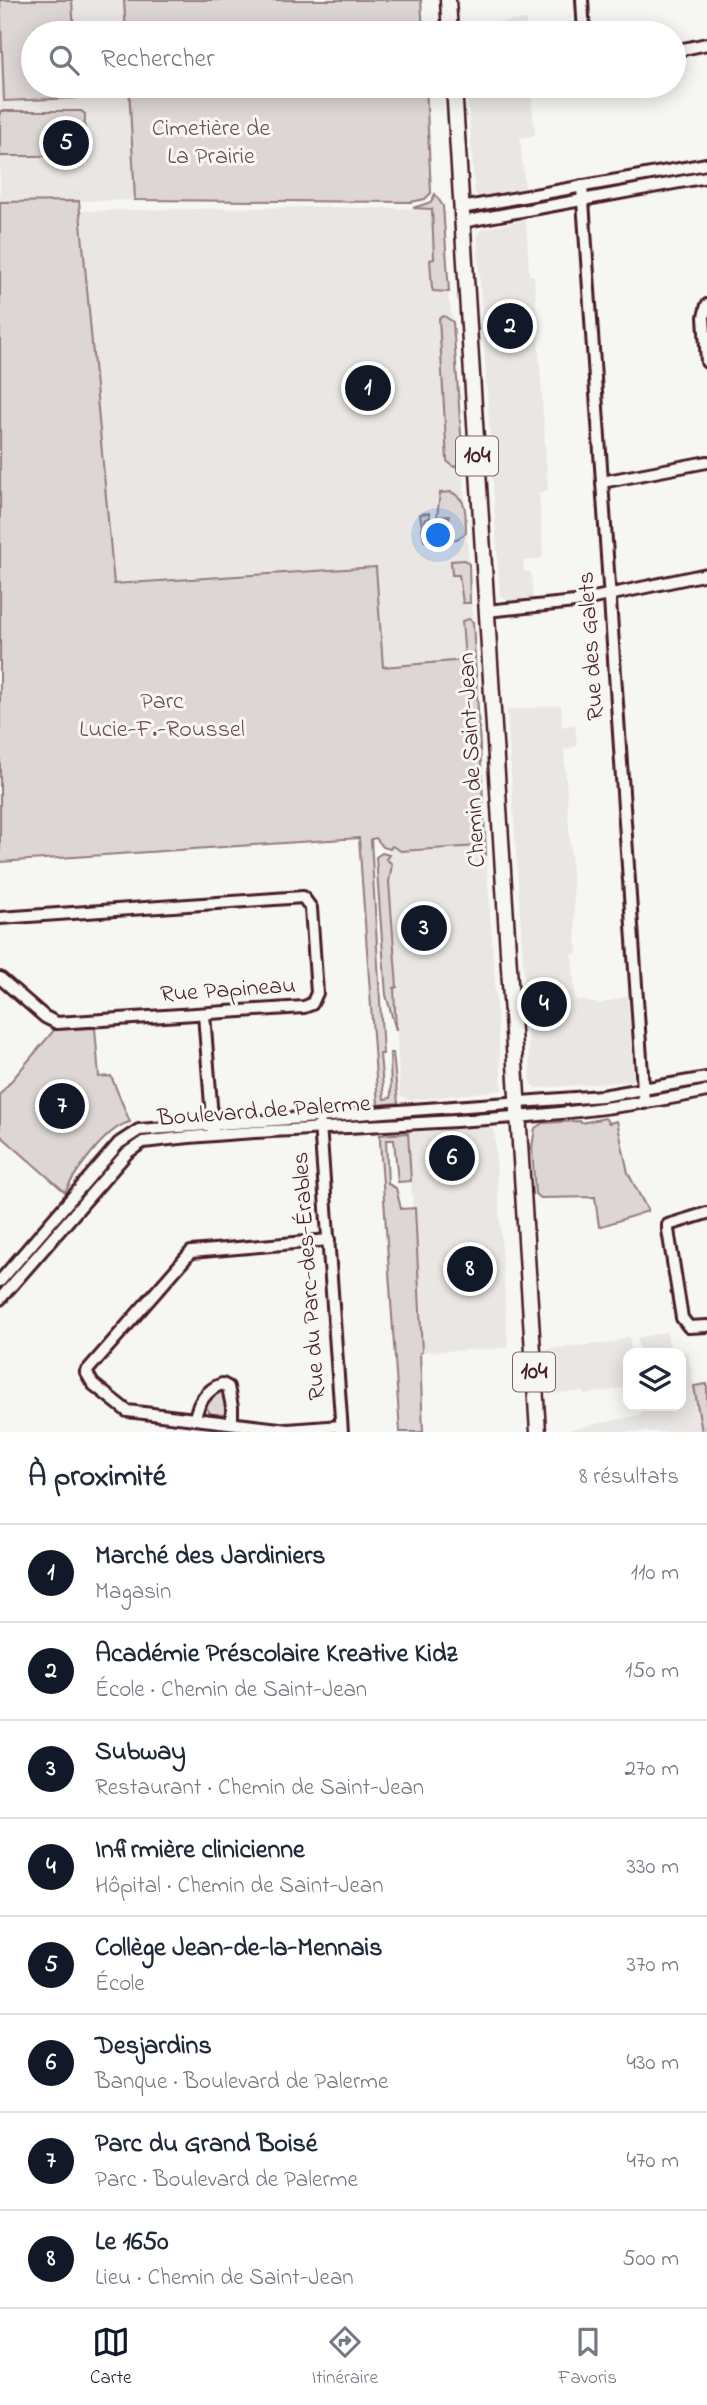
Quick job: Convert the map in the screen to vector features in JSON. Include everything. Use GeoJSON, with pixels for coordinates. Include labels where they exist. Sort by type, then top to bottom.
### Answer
{"type":"FeatureCollection","features":[{"type":"Feature","properties":{"kind":"main road"},"geometry":{"type":"LineString","coordinates":[[448,0],[449,21]]}},
{"type":"Feature","properties":{"kind":"main road","name":"Chemin de Saint-Jean"},"geometry":{"type":"LineString","coordinates":[[454,98],[538,1432]]}},
{"type":"Feature","properties":{"kind":"street"},"geometry":{"type":"LineString","coordinates":[[582,0],[583,21]]}},
{"type":"Feature","properties":{"kind":"street"},"geometry":{"type":"LineString","coordinates":[[686,48],[707,44]]}},
{"type":"Feature","properties":{"kind":"street"},"geometry":{"type":"LineString","coordinates":[[462,215],[582,186],[707,164]]}},
{"type":"Feature","properties":{"kind":"street"},"geometry":{"type":"LineString","coordinates":[[462,215],[584,200],[707,177]]}},
{"type":"Feature","properties":{"kind":"street","name":"Rue des Galets"},"geometry":{"type":"LineString","coordinates":[[582,186],[643,1097]]}},
{"type":"Feature","properties":{"kind":"street"},"geometry":{"type":"LineString","coordinates":[[707,305],[707,362]]}},
{"type":"Feature","properties":{"kind":"street"},"geometry":{"type":"LineString","coordinates":[[602,482],[707,462]]}},
{"type":"Feature","properties":{"kind":"street"},"geometry":{"type":"LineString","coordinates":[[487,611],[555,605],[707,574]]}},
{"type":"Feature","properties":{"kind":"street","name":"Rue Papineau"},"geometry":{"type":"LineString","coordinates":[[0,918],[299,897],[306,899],[311,908],[317,993],[312,1004],[57,1023],[45,1017],[0,978]]}},
{"type":"Feature","properties":{"kind":"street"},"geometry":{"type":"LineString","coordinates":[[204,1014],[213,1131]]}},
{"type":"Feature","properties":{"kind":"street"},"geometry":{"type":"LineString","coordinates":[[643,1097],[707,1078]]}},
{"type":"Feature","properties":{"kind":"street"},"geometry":{"type":"LineString","coordinates":[[516,1109],[707,1091]]}},
{"type":"Feature","properties":{"kind":"street","name":"Boulevard de Palerme"},"geometry":{"type":"LineString","coordinates":[[0,1299],[4,1280],[132,1147],[143,1142],[320,1118],[516,1109]]}},
{"type":"Feature","properties":{"kind":"street","name":"Boulevard de Palerme"},"geometry":{"type":"LineString","coordinates":[[213,1131],[321,1130],[516,1109]]}},
{"type":"Feature","properties":{"kind":"street","name":"Rue du Parc-des-Érables"},"geometry":{"type":"LineString","coordinates":[[320,1118],[342,1429]]}},
{"type":"Feature","properties":{"kind":"street"},"geometry":{"type":"LineString","coordinates":[[707,1213],[671,1223],[668,1230],[681,1313],[685,1322],[694,1328],[707,1326]]}},
{"type":"Feature","properties":{"kind":"street"},"geometry":{"type":"LineString","coordinates":[[328,1240],[191,1252],[86,1370],[90,1381],[124,1410],[288,1430],[342,1429]]}},
{"type":"Feature","properties":{"kind":"street"},"geometry":{"type":"LineString","coordinates":[[195,1419],[200,1403],[214,1387],[222,1384],[228,1387],[231,1395],[232,1423]]}},
{"type":"Feature","properties":{"kind":"shaded area"},"geometry":{"type":"Polygon","coordinates":[[[0,0],[124,0],[125,21],[21,21],[21,98],[130,98],[135,200],[0,202],[0,0]]]}},
{"type":"Feature","properties":{"kind":"shaded area"},"geometry":{"type":"Polygon","coordinates":[[[468,98],[531,98],[535,135],[520,138],[525,189],[481,198],[475,194],[468,98]]]}},
{"type":"Feature","properties":{"kind":"shaded area"},"geometry":{"type":"Polygon","coordinates":[[[312,207],[432,209],[453,322],[475,662],[383,669],[376,567],[114,584],[80,211],[312,207]]]}},
{"type":"Feature","properties":{"kind":"shaded area"},"geometry":{"type":"Polygon","coordinates":[[[526,220],[529,275],[534,275],[548,490],[539,493],[543,558],[523,561],[524,572],[531,572],[533,601],[514,603],[500,595],[477,235],[482,229],[526,220]]]}},
{"type":"Feature","properties":{"kind":"shaded area"},"geometry":{"type":"Polygon","coordinates":[[[561,705],[562,727],[575,724],[577,746],[564,750],[577,953],[572,955],[575,999],[599,1004],[628,996],[633,1077],[632,1081],[536,1088],[531,1084],[507,710],[561,705]]]}},
{"type":"Feature","properties":{"kind":"shaded area"},"geometry":{"type":"Polygon","coordinates":[[[391,845],[405,852],[478,846],[486,854],[502,1090],[410,1100],[400,1095],[389,882],[392,864],[386,859],[391,845]]]}},
{"type":"Feature","properties":{"kind":"shaded area"},"geometry":{"type":"Polygon","coordinates":[[[489,1127],[494,1129],[508,1348],[422,1352],[408,1133],[489,1127]]]}},
{"type":"Feature","properties":{"kind":"shaded area"},"geometry":{"type":"Polygon","coordinates":[[[667,1332],[669,1344],[673,1348],[639,1348],[637,1338],[667,1332]]]}},
{"type":"Feature","properties":{"kind":"shaded area"},"geometry":{"type":"Polygon","coordinates":[[[629,1336],[631,1348],[623,1348],[623,1388],[584,1395],[583,1391],[548,1394],[545,1349],[613,1343],[629,1336]]]}},
{"type":"Feature","properties":{"kind":"shaded area"},"geometry":{"type":"Polygon","coordinates":[[[686,1352],[702,1432],[558,1432],[641,1415],[641,1411],[686,1411],[686,1352]]]}},
{"type":"Feature","properties":{"kind":"green space"},"geometry":{"type":"Polygon","coordinates":[[[0,0],[72,0],[73,21],[21,21],[21,98],[76,98],[4,101],[0,0]]]}},
{"type":"Feature","properties":{"kind":"green space"},"geometry":{"type":"Polygon","coordinates":[[[124,0],[421,0],[422,21],[125,21],[124,0]]]}},
{"type":"Feature","properties":{"kind":"green space","name":"Cimetière de La Prairie"},"geometry":{"type":"Polygon","coordinates":[[[130,98],[427,98],[431,193],[425,199],[411,202],[135,200],[130,98]]]}},
{"type":"Feature","properties":{"kind":"green space"},"geometry":{"type":"Polygon","coordinates":[[[0,111],[81,111],[85,114],[84,152],[80,156],[0,156],[0,111]]]}},
{"type":"Feature","properties":{"kind":"green space"},"geometry":{"type":"Polygon","coordinates":[[[435,194],[443,206],[449,292],[433,291],[432,288],[432,209],[413,208],[431,202],[435,194]]]}},
{"type":"Feature","properties":{"kind":"green space","name":"Parc Lucie-F.-Roussel"},"geometry":{"type":"Polygon","coordinates":[[[79,201],[114,584],[376,567],[383,667],[465,660],[462,621],[469,619],[473,622],[486,854],[478,846],[401,851],[392,846],[390,849],[383,847],[376,838],[371,839],[384,1099],[391,1098],[390,1053],[393,1053],[398,1103],[378,1105],[359,838],[0,862],[0,202],[79,201]]]}},
{"type":"Feature","properties":{"kind":"green space"},"geometry":{"type":"Polygon","coordinates":[[[444,316],[453,322],[463,462],[454,467],[447,461],[439,318],[444,316]]]}},
{"type":"Feature","properties":{"kind":"green space"},"geometry":{"type":"Polygon","coordinates":[[[451,492],[461,499],[463,504],[466,533],[457,539],[424,541],[420,514],[429,513],[430,518],[425,519],[426,531],[450,529],[449,516],[437,517],[440,493],[451,492]]]}},
{"type":"Feature","properties":{"kind":"green space"},"geometry":{"type":"Polygon","coordinates":[[[464,560],[469,564],[470,603],[463,603],[459,575],[452,575],[451,561],[464,560]]]}},
{"type":"Feature","properties":{"kind":"green space"},"geometry":{"type":"Polygon","coordinates":[[[382,853],[389,855],[386,859],[392,864],[389,882],[397,987],[394,988],[396,1030],[386,995],[376,857],[382,853]]]}},
{"type":"Feature","properties":{"kind":"green space"},"geometry":{"type":"Polygon","coordinates":[[[95,1028],[99,1077],[111,1076],[130,1122],[111,1132],[102,1141],[65,1192],[0,1135],[0,1094],[55,1029],[95,1028]]]}},
{"type":"Feature","properties":{"kind":"green space"},"geometry":{"type":"Polygon","coordinates":[[[605,1118],[609,1123],[617,1121],[628,1173],[648,1211],[599,1227],[595,1197],[541,1198],[535,1194],[532,1147],[535,1128],[543,1123],[581,1123],[605,1118]]]}},
{"type":"Feature","properties":{"kind":"green space"},"geometry":{"type":"Polygon","coordinates":[[[408,1133],[411,1181],[398,1182],[394,1140],[386,1140],[388,1184],[396,1188],[401,1209],[415,1208],[423,1432],[400,1432],[380,1141],[380,1135],[408,1133]]]}},
{"type":"Feature","properties":{"kind":"green space"},"geometry":{"type":"Polygon","coordinates":[[[707,1384],[707,1432],[702,1432],[694,1386],[707,1384]]]}},
{"type":"Feature","properties":{"kind":"green space"},"geometry":{"type":"Polygon","coordinates":[[[220,1390],[225,1393],[227,1412],[211,1415],[205,1405],[220,1390]]]}},
{"type":"Feature","properties":{"kind":"place","name":"Collège Jean-de-la-Mennais"},"geometry":{"type":"Point","coordinates":[66,143]}},
{"type":"Feature","properties":{"kind":"place","name":"Académie Préscolaire Kreative Kidz"},"geometry":{"type":"Point","coordinates":[510,326]}},
{"type":"Feature","properties":{"kind":"place","name":"Marché des Jardiniers"},"geometry":{"type":"Point","coordinates":[368,388]}},
{"type":"Feature","properties":{"kind":"place","name":"Subway"},"geometry":{"type":"Point","coordinates":[424,928]}},
{"type":"Feature","properties":{"kind":"place","name":"Infirmière clinicienne"},"geometry":{"type":"Point","coordinates":[544,1004]}},
{"type":"Feature","properties":{"kind":"place","name":"Parc du Grand Boisé"},"geometry":{"type":"Point","coordinates":[62,1106]}},
{"type":"Feature","properties":{"kind":"place","name":"Desjardins"},"geometry":{"type":"Point","coordinates":[452,1158]}},
{"type":"Feature","properties":{"kind":"place","name":"Le 1650"},"geometry":{"type":"Point","coordinates":[470,1269]}}]}
